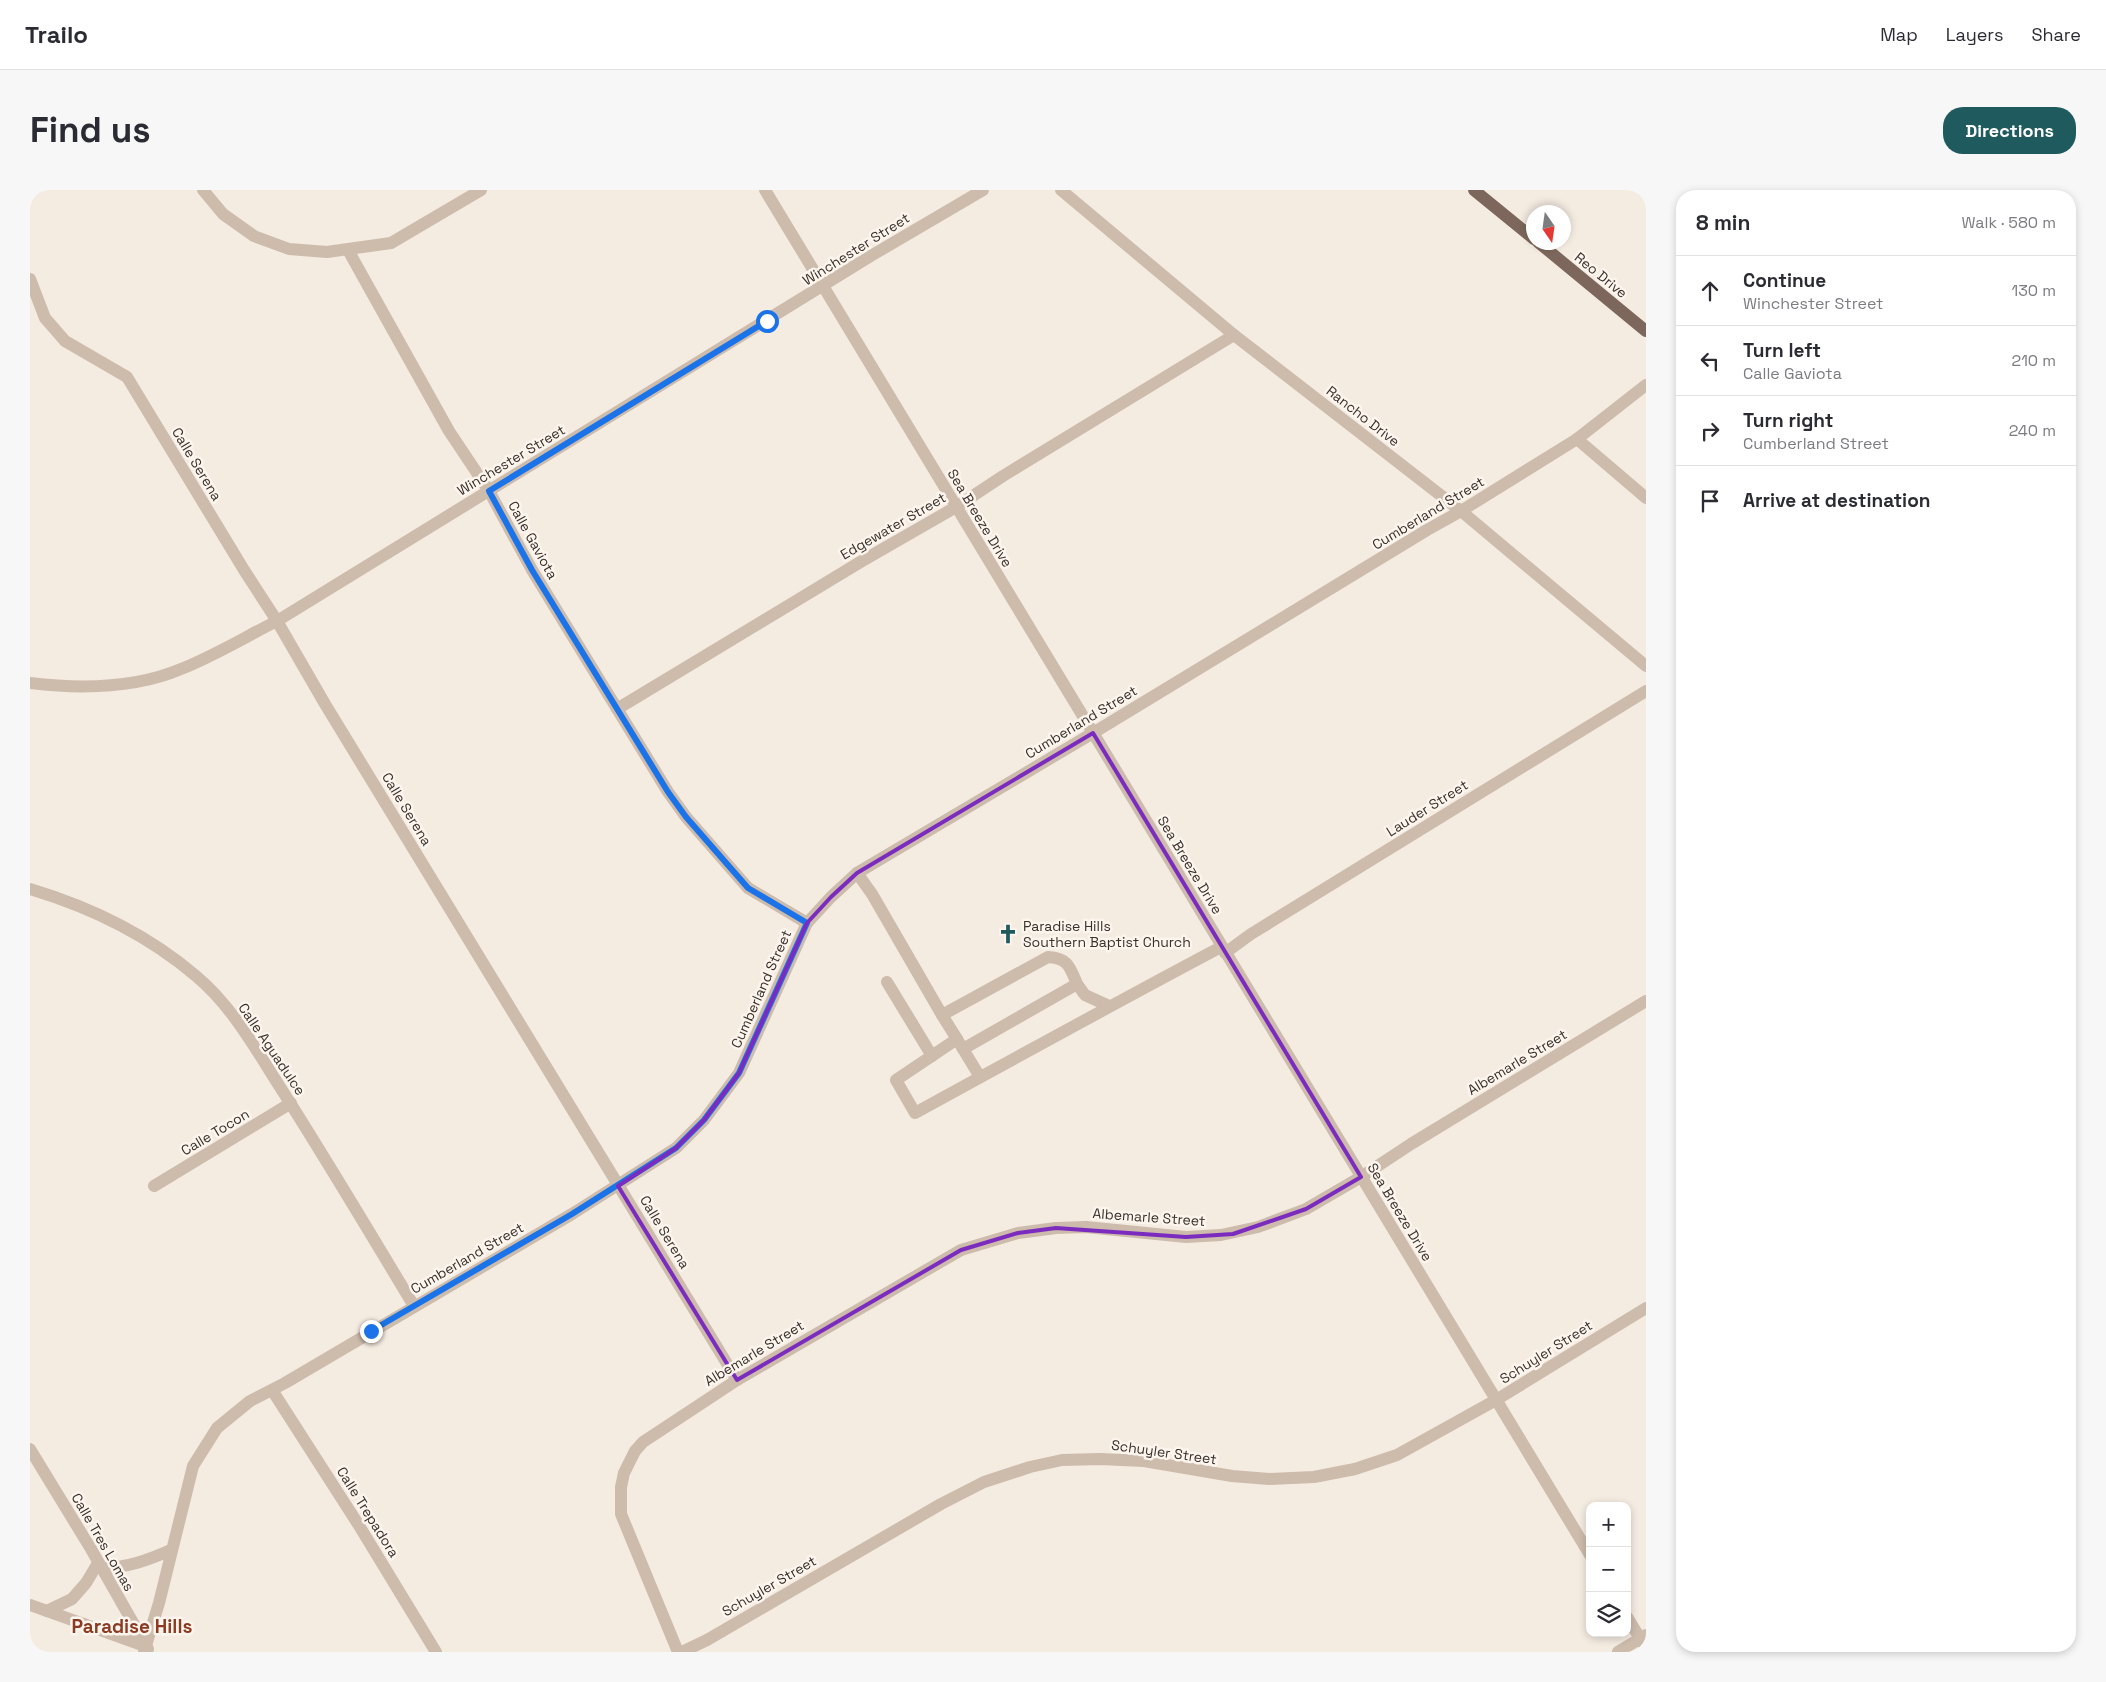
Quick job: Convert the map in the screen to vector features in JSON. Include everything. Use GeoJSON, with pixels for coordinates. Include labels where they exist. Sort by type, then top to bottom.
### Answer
{"type":"FeatureCollection","features":[{"type":"Feature","properties":{"kind":"main road"},"geometry":{"type":"LineString","coordinates":[[1474,190],[1526,232]]}},
{"type":"Feature","properties":{"kind":"main road","name":"Reo Drive"},"geometry":{"type":"LineString","coordinates":[[1548,250],[1646,332]]}},
{"type":"Feature","properties":{"kind":"street"},"geometry":{"type":"LineString","coordinates":[[203,190],[223,214],[238,226],[271,243],[308,251],[348,250],[391,243],[481,190]]}},
{"type":"Feature","properties":{"kind":"street","name":"Sea Breeze Drive"},"geometry":{"type":"LineString","coordinates":[[765,190],[1586,1548]]}},
{"type":"Feature","properties":{"kind":"street","name":"Winchester Street"},"geometry":{"type":"LineString","coordinates":[[30,683],[82,687],[143,681],[181,669],[277,621],[983,190]]}},
{"type":"Feature","properties":{"kind":"street","name":"Rancho Drive"},"geometry":{"type":"LineString","coordinates":[[1061,190],[1234,335],[1461,512],[1646,666]]}},
{"type":"Feature","properties":{"kind":"street","name":"Calle Gaviota"},"geometry":{"type":"LineString","coordinates":[[348,250],[449,431],[489,491],[532,570],[672,799],[748,888],[807,923]]}},
{"type":"Feature","properties":{"kind":"street","name":"Calle Serena"},"geometry":{"type":"LineString","coordinates":[[30,279],[45,318],[65,341],[127,378],[277,621],[325,704],[737,1380]]}},
{"type":"Feature","properties":{"kind":"street","name":"Edgewater Street"},"geometry":{"type":"LineString","coordinates":[[617,708],[956,507],[1234,335]]}},
{"type":"Feature","properties":{"kind":"street","name":"Cumberland Street"},"geometry":{"type":"LineString","coordinates":[[146,1650],[193,1466],[216,1428],[250,1401],[272,1390],[618,1186],[676,1148],[704,1120],[739,1073],[807,923],[831,897],[858,873],[1427,530],[1461,512],[1578,439],[1646,385]]}},
{"type":"Feature","properties":{"kind":"street"},"geometry":{"type":"LineString","coordinates":[[1578,439],[1646,498]]}},
{"type":"Feature","properties":{"kind":"street","name":"Lauder Street"},"geometry":{"type":"LineString","coordinates":[[932,1056],[896,1080],[915,1113],[1109,1006],[1224,950],[1646,690]]}},
{"type":"Feature","properties":{"kind":"street"},"geometry":{"type":"LineString","coordinates":[[858,873],[980,1077]]}},
{"type":"Feature","properties":{"kind":"street","name":"Calle Aguadulce"},"geometry":{"type":"LineString","coordinates":[[30,889],[77,905],[105,918],[157,948],[197,976],[234,1016],[291,1103],[414,1306]]}},
{"type":"Feature","properties":{"kind":"street"},"geometry":{"type":"LineString","coordinates":[[942,1015],[1048,957],[1059,957],[1070,966],[1077,984],[1084,995],[1109,1006]]}},
{"type":"Feature","properties":{"kind":"street"},"geometry":{"type":"LineString","coordinates":[[887,982],[932,1056],[960,1044],[1077,984]]}},
{"type":"Feature","properties":{"kind":"street","name":"Albemarle Street"},"geometry":{"type":"LineString","coordinates":[[678,1652],[621,1514],[621,1486],[624,1473],[635,1451],[643,1442],[737,1380],[961,1250],[1018,1233],[1056,1228],[1086,1228],[1186,1238],[1232,1234],[1258,1228],[1299,1212],[1361,1177],[1419,1139],[1646,1001]]}},
{"type":"Feature","properties":{"kind":"street","name":"Calle Tocon"},"geometry":{"type":"LineString","coordinates":[[154,1186],[291,1103]]}},
{"type":"Feature","properties":{"kind":"street","name":"Schuyler Street"},"geometry":{"type":"LineString","coordinates":[[682,1652],[707,1640],[941,1504],[984,1482],[1030,1467],[1062,1460],[1144,1461],[1232,1476],[1269,1479],[1314,1477],[1355,1469],[1397,1455],[1496,1400],[1646,1308]]}},
{"type":"Feature","properties":{"kind":"street","name":"Calle Trepadora"},"geometry":{"type":"LineString","coordinates":[[272,1390],[358,1524],[436,1652]]}},
{"type":"Feature","properties":{"kind":"street","name":"Calle Tres Lomas"},"geometry":{"type":"LineString","coordinates":[[30,1449],[100,1565],[146,1650]]}},
{"type":"Feature","properties":{"kind":"street"},"geometry":{"type":"LineString","coordinates":[[47,1611],[72,1599],[100,1565],[120,1568],[142,1562],[171,1550]]}},
{"type":"Feature","properties":{"kind":"street"},"geometry":{"type":"LineString","coordinates":[[30,1605],[146,1650]]}},
{"type":"Feature","properties":{"kind":"street"},"geometry":{"type":"LineString","coordinates":[[1618,1652],[1644,1640],[1631,1622]]}},
{"type":"Feature","properties":{"kind":"highlighted area"},"geometry":{"type":"Polygon","coordinates":[[[1093,733],[1361,1177],[1306,1209],[1233,1234],[1186,1237],[1056,1228],[1018,1233],[961,1250],[737,1380],[618,1186],[676,1148],[704,1120],[739,1073],[807,923],[831,897],[857,873],[1093,733]]]}},
{"type":"Feature","properties":{"kind":"place","name":"Paradise Hills Southern Baptist Church"},"geometry":{"type":"Point","coordinates":[1008,934]}},
{"type":"Feature","properties":{"kind":"district","name":"Paradise Hills"},"geometry":{"type":"Point","coordinates":[132,1626]}},
{"type":"Feature","properties":{"kind":"route"},"geometry":{"type":"LineString","coordinates":[[371,1331],[572,1214],[676,1148],[704,1120],[739,1073],[807,923],[748,888],[686,817],[668,792],[532,570],[489,491],[767,321]]}}]}
